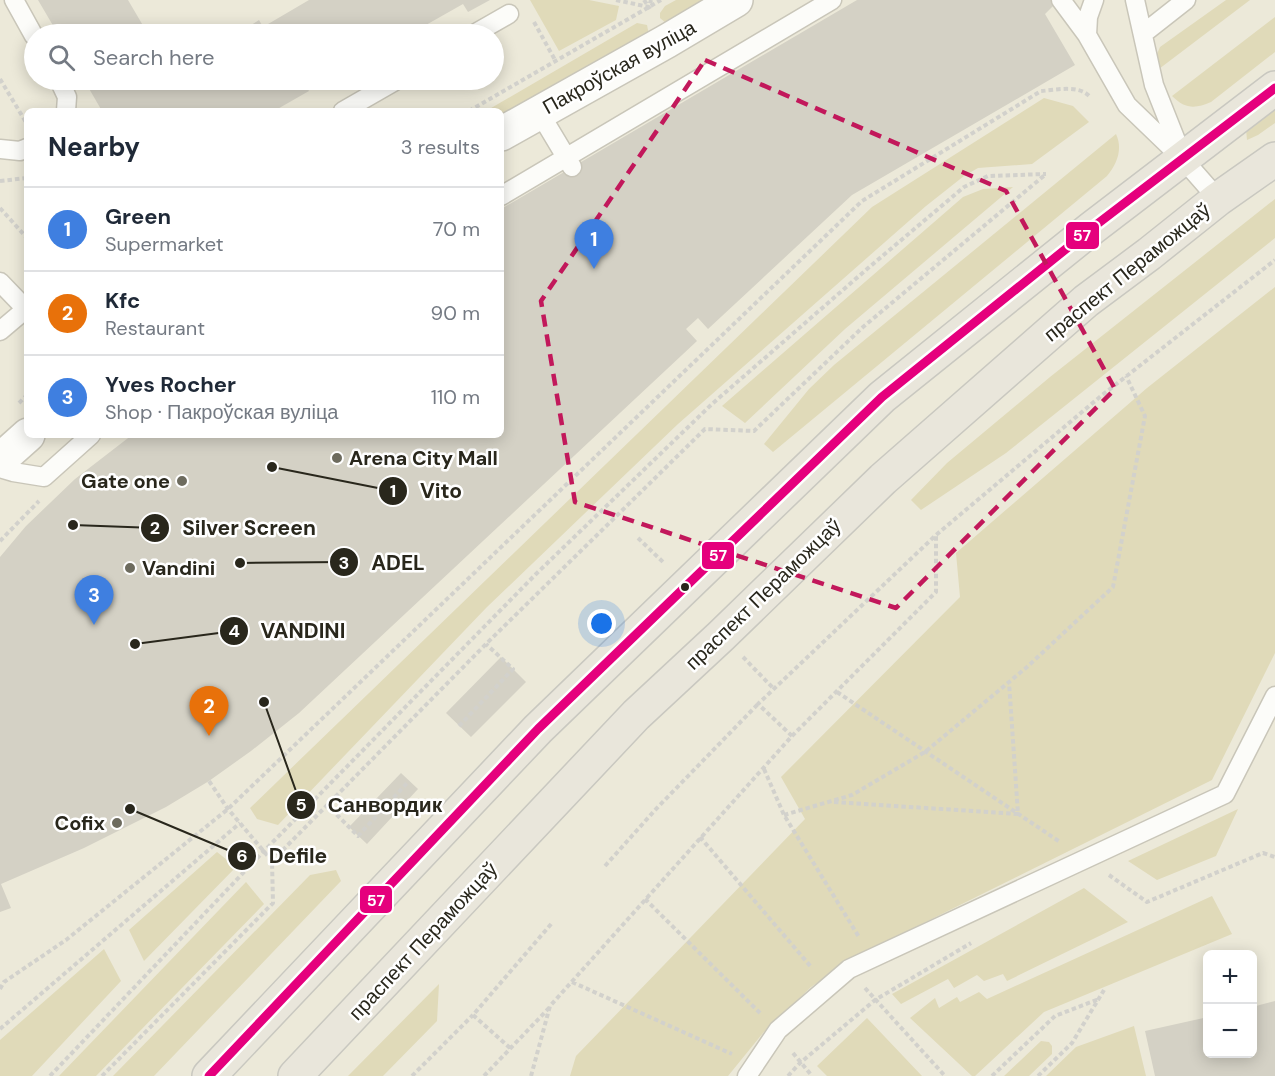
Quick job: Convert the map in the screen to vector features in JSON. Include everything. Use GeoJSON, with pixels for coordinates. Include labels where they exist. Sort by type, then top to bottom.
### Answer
{"type":"FeatureCollection","features":[{"type":"Feature","properties":{"kind":"main road"},"geometry":{"type":"LineString","coordinates":[[209,1076],[538,729],[882,398],[1182,158],[1275,88]]}},
{"type":"Feature","properties":{"kind":"main road","name":"праспект Пераможцаў"},"geometry":{"type":"LineString","coordinates":[[295,1076],[636,715],[721,636],[883,478],[1086,301],[1218,199],[1275,159]]}},
{"type":"Feature","properties":{"kind":"street","name":"Пакроўская вуліца"},"geometry":{"type":"LineString","coordinates":[[504,132],[736,0]]}},
{"type":"Feature","properties":{"kind":"street"},"geometry":{"type":"LineString","coordinates":[[0,460],[25,438]]}},
{"type":"Feature","properties":{"kind":"lane"},"geometry":{"type":"LineString","coordinates":[[14,0],[27,24]]}},
{"type":"Feature","properties":{"kind":"lane"},"geometry":{"type":"LineString","coordinates":[[504,195],[570,162],[832,0]]}},
{"type":"Feature","properties":{"kind":"lane"},"geometry":{"type":"LineString","coordinates":[[1061,0],[1087,35],[1127,105],[1182,158],[1218,199]]}},
{"type":"Feature","properties":{"kind":"lane"},"geometry":{"type":"LineString","coordinates":[[1087,35],[1088,17],[1094,0]]}},
{"type":"Feature","properties":{"kind":"lane"},"geometry":{"type":"LineString","coordinates":[[1135,0],[1154,85],[1182,158]]}},
{"type":"Feature","properties":{"kind":"lane"},"geometry":{"type":"LineString","coordinates":[[1144,33],[1185,0]]}},
{"type":"Feature","properties":{"kind":"lane"},"geometry":{"type":"LineString","coordinates":[[492,24],[509,14]]}},
{"type":"Feature","properties":{"kind":"lane"},"geometry":{"type":"LineString","coordinates":[[64,90],[67,97],[66,108]]}},
{"type":"Feature","properties":{"kind":"lane"},"geometry":{"type":"LineString","coordinates":[[352,108],[381,90]]}},
{"type":"Feature","properties":{"kind":"lane"},"geometry":{"type":"LineString","coordinates":[[539,112],[570,162]]}},
{"type":"Feature","properties":{"kind":"lane"},"geometry":{"type":"LineString","coordinates":[[0,149],[24,149]]}},
{"type":"Feature","properties":{"kind":"lane"},"geometry":{"type":"LineString","coordinates":[[0,282],[24,307]]}},
{"type":"Feature","properties":{"kind":"lane"},"geometry":{"type":"LineString","coordinates":[[0,331],[24,311]]}},
{"type":"Feature","properties":{"kind":"lane"},"geometry":{"type":"LineString","coordinates":[[0,468],[44,477],[88,438]]}},
{"type":"Feature","properties":{"kind":"lane"},"geometry":{"type":"LineString","coordinates":[[751,1070],[778,1030],[849,969],[1225,794],[1275,696]]}},
{"type":"Feature","properties":{"kind":"path"},"geometry":{"type":"LineString","coordinates":[[616,0],[649,7]]}},
{"type":"Feature","properties":{"kind":"path"},"geometry":{"type":"LineString","coordinates":[[649,7],[651,0]]}},
{"type":"Feature","properties":{"kind":"path"},"geometry":{"type":"LineString","coordinates":[[474,108],[661,0]]}},
{"type":"Feature","properties":{"kind":"path"},"geometry":{"type":"LineString","coordinates":[[533,20],[555,60]]}},
{"type":"Feature","properties":{"kind":"path"},"geometry":{"type":"LineString","coordinates":[[0,79],[24,119]]}},
{"type":"Feature","properties":{"kind":"path"},"geometry":{"type":"LineString","coordinates":[[0,990],[4,982],[66,940],[228,809],[862,201],[1041,91],[1075,88],[1088,93],[1095,102]]}},
{"type":"Feature","properties":{"kind":"path"},"geometry":{"type":"LineString","coordinates":[[50,1076],[264,851],[536,574],[712,404],[964,187],[988,176],[1046,174],[863,327],[754,431],[705,429],[486,644],[272,861]]}},
{"type":"Feature","properties":{"kind":"path"},"geometry":{"type":"LineString","coordinates":[[0,181],[24,178]]}},
{"type":"Feature","properties":{"kind":"path"},"geometry":{"type":"LineString","coordinates":[[0,208],[24,235]]}},
{"type":"Feature","properties":{"kind":"path"},"geometry":{"type":"LineString","coordinates":[[605,866],[656,808],[758,704],[936,535],[1126,376],[1275,260]]}},
{"type":"Feature","properties":{"kind":"path"},"geometry":{"type":"LineString","coordinates":[[784,815],[852,795],[925,752],[1009,682],[1113,587],[1145,416],[1126,376]]}},
{"type":"Feature","properties":{"kind":"path"},"geometry":{"type":"LineString","coordinates":[[484,1076],[572,982],[792,736],[936,592],[936,535]]}},
{"type":"Feature","properties":{"kind":"path"},"geometry":{"type":"LineString","coordinates":[[721,636],[774,689]]}},
{"type":"Feature","properties":{"kind":"path"},"geometry":{"type":"LineString","coordinates":[[459,726],[513,669],[486,644]]}},
{"type":"Feature","properties":{"kind":"path"},"geometry":{"type":"LineString","coordinates":[[1009,682],[1018,814]]}},
{"type":"Feature","properties":{"kind":"path"},"geometry":{"type":"LineString","coordinates":[[837,692],[1147,902],[1263,853],[1275,857]]}},
{"type":"Feature","properties":{"kind":"path"},"geometry":{"type":"LineString","coordinates":[[758,704],[792,736]]}},
{"type":"Feature","properties":{"kind":"path"},"geometry":{"type":"LineString","coordinates":[[763,768],[784,815],[872,958]]}},
{"type":"Feature","properties":{"kind":"path"},"geometry":{"type":"LineString","coordinates":[[102,1076],[273,903],[272,861],[228,809],[209,780]]}},
{"type":"Feature","properties":{"kind":"path"},"geometry":{"type":"LineString","coordinates":[[326,804],[358,836],[409,781]]}},
{"type":"Feature","properties":{"kind":"path"},"geometry":{"type":"LineString","coordinates":[[830,802],[1018,814]]}},
{"type":"Feature","properties":{"kind":"path"},"geometry":{"type":"LineString","coordinates":[[0,1029],[240,823]]}},
{"type":"Feature","properties":{"kind":"path"},"geometry":{"type":"LineString","coordinates":[[700,837],[828,987]]}},
{"type":"Feature","properties":{"kind":"path"},"geometry":{"type":"LineString","coordinates":[[645,899],[778,1030]]}},
{"type":"Feature","properties":{"kind":"path"},"geometry":{"type":"LineString","coordinates":[[412,1076],[473,1015],[552,922]]}},
{"type":"Feature","properties":{"kind":"path"},"geometry":{"type":"LineString","coordinates":[[788,1076],[800,1063],[875,1000],[973,942]]}},
{"type":"Feature","properties":{"kind":"path"},"geometry":{"type":"LineString","coordinates":[[572,982],[751,1070]]}},
{"type":"Feature","properties":{"kind":"path"},"geometry":{"type":"LineString","coordinates":[[1038,1076],[1072,1043],[1104,990]]}},
{"type":"Feature","properties":{"kind":"path"},"geometry":{"type":"LineString","coordinates":[[992,1076],[1055,1016],[1099,999]]}},
{"type":"Feature","properties":{"kind":"path"},"geometry":{"type":"LineString","coordinates":[[875,1000],[945,1076]]}},
{"type":"Feature","properties":{"kind":"path"},"geometry":{"type":"LineString","coordinates":[[531,1076],[550,1006]]}},
{"type":"Feature","properties":{"kind":"path"},"geometry":{"type":"LineString","coordinates":[[473,1015],[510,1048]]}},
{"type":"Feature","properties":{"kind":"path"},"geometry":{"type":"LineString","coordinates":[[800,1063],[812,1076]]}},
{"type":"Feature","properties":{"kind":"highlighted area"},"geometry":{"type":"Polygon","coordinates":[[[705,60],[1006,191],[1115,389],[896,608],[575,502],[541,301],[705,60]]]}},
{"type":"Feature","properties":{"kind":"shaded area"},"geometry":{"type":"Polygon","coordinates":[[[530,0],[589,0],[619,6],[616,20],[559,51],[530,0]]]}},
{"type":"Feature","properties":{"kind":"shaded area"},"geometry":{"type":"Polygon","coordinates":[[[676,0],[709,0],[667,24],[660,18],[660,13],[665,6],[676,0]]]}},
{"type":"Feature","properties":{"kind":"shaded area"},"geometry":{"type":"Polygon","coordinates":[[[1226,0],[1250,0],[1155,72],[1153,63],[1160,47],[1226,0]]]}},
{"type":"Feature","properties":{"kind":"shaded area"},"geometry":{"type":"Polygon","coordinates":[[[1275,17],[1275,52],[1211,102],[1200,106],[1190,106],[1172,96],[1275,17]]]}},
{"type":"Feature","properties":{"kind":"shaded area"},"geometry":{"type":"Polygon","coordinates":[[[637,23],[647,25],[649,35],[504,118],[504,108],[491,108],[637,23]]]}},
{"type":"Feature","properties":{"kind":"shaded area"},"geometry":{"type":"Polygon","coordinates":[[[1044,98],[1073,106],[1089,122],[1032,164],[978,168],[964,176],[926,206],[678,424],[487,607],[278,825],[257,819],[250,808],[872,207],[1044,98]]]}},
{"type":"Feature","properties":{"kind":"shaded area"},"geometry":{"type":"Polygon","coordinates":[[[1275,108],[1275,123],[1247,140],[1246,129],[1275,108]]]}},
{"type":"Feature","properties":{"kind":"shaded area"},"geometry":{"type":"Polygon","coordinates":[[[1116,134],[1119,145],[1118,156],[1107,176],[773,452],[764,444],[809,389],[834,365],[1116,134]]]}},
{"type":"Feature","properties":{"kind":"shaded area"},"geometry":{"type":"Polygon","coordinates":[[[1013,187],[845,329],[745,423],[722,406],[963,197],[983,189],[1013,187]]]}},
{"type":"Feature","properties":{"kind":"shaded area"},"geometry":{"type":"Polygon","coordinates":[[[1275,199],[1275,238],[1006,453],[921,510],[911,500],[947,463],[1050,377],[1275,199]]]}},
{"type":"Feature","properties":{"kind":"shaded area"},"geometry":{"type":"Polygon","coordinates":[[[1275,287],[1275,653],[1212,780],[857,956],[811,987],[763,1033],[728,1076],[570,1076],[576,1056],[805,819],[781,777],[960,597],[956,553],[1147,388],[1275,287]]]}},
{"type":"Feature","properties":{"kind":"shaded area"},"geometry":{"type":"Polygon","coordinates":[[[1238,809],[1216,856],[1157,880],[1128,861],[1238,809]]]}},
{"type":"Feature","properties":{"kind":"shaded area"},"geometry":{"type":"Polygon","coordinates":[[[217,852],[236,867],[144,961],[129,930],[217,852]]]}},
{"type":"Feature","properties":{"kind":"shaded area"},"geometry":{"type":"Polygon","coordinates":[[[336,870],[341,881],[154,1076],[113,1076],[310,875],[336,870]]]}},
{"type":"Feature","properties":{"kind":"shaded area"},"geometry":{"type":"Polygon","coordinates":[[[246,882],[264,904],[96,1076],[59,1076],[246,882]]]}},
{"type":"Feature","properties":{"kind":"shaded area"},"geometry":{"type":"Polygon","coordinates":[[[1084,888],[1128,922],[1007,981],[1003,974],[984,981],[977,975],[954,988],[948,979],[901,1004],[892,994],[1084,888]]]}},
{"type":"Feature","properties":{"kind":"shaded area"},"geometry":{"type":"Polygon","coordinates":[[[1212,896],[1232,934],[1044,1012],[975,1076],[972,1076],[910,1018],[935,998],[939,1008],[957,997],[960,1002],[979,992],[987,999],[1212,896]]]}},
{"type":"Feature","properties":{"kind":"shaded area"},"geometry":{"type":"Polygon","coordinates":[[[104,949],[121,981],[32,1076],[0,1076],[0,1040],[104,949]]]}},
{"type":"Feature","properties":{"kind":"shaded area"},"geometry":{"type":"Polygon","coordinates":[[[439,984],[437,1021],[383,1076],[348,1076],[439,984]]]}},
{"type":"Feature","properties":{"kind":"shaded area"},"geometry":{"type":"Polygon","coordinates":[[[867,1018],[922,1076],[827,1076],[817,1066],[867,1018]]]}},
{"type":"Feature","properties":{"kind":"shaded area"},"geometry":{"type":"Polygon","coordinates":[[[1134,1026],[1146,1076],[1046,1076],[1076,1047],[1134,1026]]]}},
{"type":"Feature","properties":{"kind":"shaded area"},"geometry":{"type":"Polygon","coordinates":[[[1041,1041],[1049,1042],[1052,1046],[1052,1054],[1029,1076],[1004,1076],[1041,1041]]]}},
{"type":"Feature","properties":{"kind":"building"},"geometry":{"type":"Polygon","coordinates":[[[38,0],[128,0],[142,24],[52,24],[38,0]]]}},
{"type":"Feature","properties":{"kind":"building"},"geometry":{"type":"Polygon","coordinates":[[[309,0],[490,0],[468,12],[463,4],[428,24],[268,24],[309,0]]]}},
{"type":"Feature","properties":{"kind":"building","name":"Arena City Mall"},"geometry":{"type":"Polygon","coordinates":[[[857,0],[1059,0],[1045,14],[1075,65],[852,195],[708,329],[698,318],[686,329],[697,341],[299,713],[209,781],[166,807],[84,848],[1,884],[11,908],[0,912],[0,557],[26,526],[75,479],[128,438],[504,438],[504,207],[857,0]]]}},
{"type":"Feature","properties":{"kind":"building"},"geometry":{"type":"Polygon","coordinates":[[[90,90],[309,91],[279,108],[100,108],[90,90]]]}},
{"type":"Feature","properties":{"kind":"building"},"geometry":{"type":"Polygon","coordinates":[[[501,657],[526,682],[471,737],[446,713],[501,657]]]}},
{"type":"Feature","properties":{"kind":"building"},"geometry":{"type":"Polygon","coordinates":[[[401,773],[418,789],[367,844],[349,827],[401,773]]]}},
{"type":"Feature","properties":{"kind":"building"},"geometry":{"type":"Polygon","coordinates":[[[1275,1001],[1275,1076],[1155,1076],[1145,1031],[1203,1018],[1203,1058],[1257,1058],[1257,1006],[1275,1001]]]}},
{"type":"Feature","properties":{"kind":"transit line","name":"57"},"geometry":{"type":"LineString","coordinates":[[209,1076],[538,729],[882,397],[1092,228],[1275,88]]}},
{"type":"Feature","properties":{"kind":"place","name":"Green"},"geometry":{"type":"Point","coordinates":[594,269]}},
{"type":"Feature","properties":{"kind":"place","name":"Arena City Mall"},"geometry":{"type":"Point","coordinates":[337,458]}},
{"type":"Feature","properties":{"kind":"place","name":"Vito"},"geometry":{"type":"Point","coordinates":[272,467]}},
{"type":"Feature","properties":{"kind":"place","name":"Gate one"},"geometry":{"type":"Point","coordinates":[182,481]}},
{"type":"Feature","properties":{"kind":"place","name":"Silver Screen"},"geometry":{"type":"Point","coordinates":[73,525]}},
{"type":"Feature","properties":{"kind":"place","name":"ADEL"},"geometry":{"type":"Point","coordinates":[240,563]}},
{"type":"Feature","properties":{"kind":"place","name":"Vandini"},"geometry":{"type":"Point","coordinates":[130,568]}},
{"type":"Feature","properties":{"kind":"place","name":"Yves Rocher"},"geometry":{"type":"Point","coordinates":[94,625]}},
{"type":"Feature","properties":{"kind":"place","name":"VANDINI"},"geometry":{"type":"Point","coordinates":[135,644]}},
{"type":"Feature","properties":{"kind":"place","name":"Санвордик"},"geometry":{"type":"Point","coordinates":[264,702]}},
{"type":"Feature","properties":{"kind":"place","name":"Kfc"},"geometry":{"type":"Point","coordinates":[209,736]}},
{"type":"Feature","properties":{"kind":"place","name":"Defile"},"geometry":{"type":"Point","coordinates":[130,809]}},
{"type":"Feature","properties":{"kind":"place","name":"Cofix"},"geometry":{"type":"Point","coordinates":[117,823]}}]}
